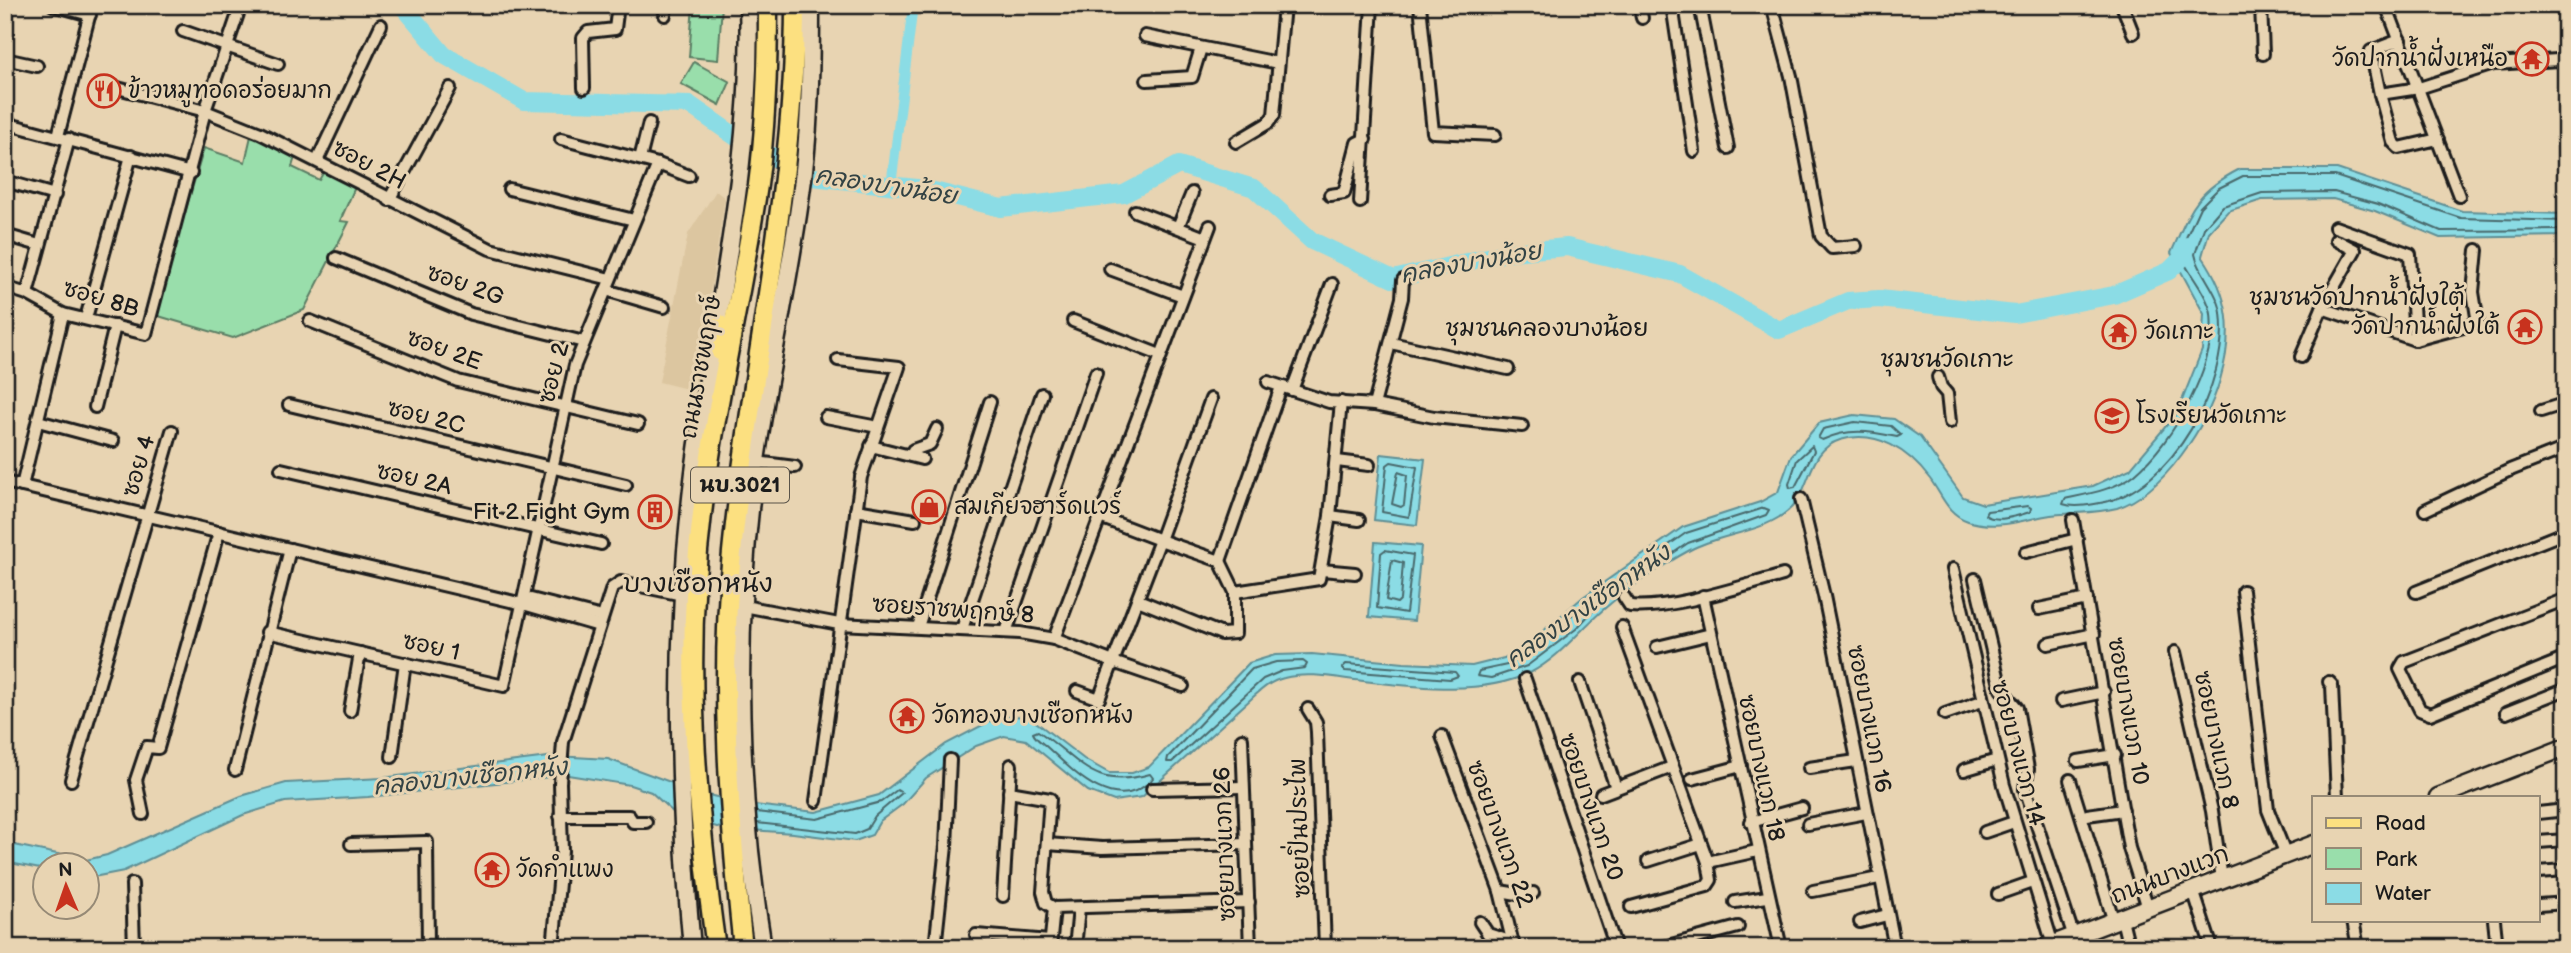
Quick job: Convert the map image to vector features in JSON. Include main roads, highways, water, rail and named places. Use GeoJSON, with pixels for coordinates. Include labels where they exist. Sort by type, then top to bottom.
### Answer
{"type":"FeatureCollection","features":[{"type":"Feature","properties":{"kind":"main road","name":"ถนนราชพฤกษ์"},"geometry":{"type":"LineString","coordinates":[[716,948],[702,835],[687,752],[683,595],[694,474],[746,123],[748,5]]}},
{"type":"Feature","properties":{"kind":"main road","name":"ถนนราชพฤกษ์"},"geometry":{"type":"LineString","coordinates":[[692,948],[681,833],[696,631],[701,518],[758,184],[768,5]]}},
{"type":"Feature","properties":{"kind":"main road","name":"นบ.3021"},"geometry":{"type":"LineString","coordinates":[[795,5],[798,141]]}},
{"type":"Feature","properties":{"kind":"main road","name":"นบ.3021"},"geometry":{"type":"LineString","coordinates":[[736,775],[744,606],[756,462],[776,334],[811,5]]}},
{"type":"Feature","properties":{"kind":"main road","name":"นบ.3021"},"geometry":{"type":"LineString","coordinates":[[743,948],[740,836],[726,688],[731,566],[751,409],[792,197]]}},
{"type":"Feature","properties":{"kind":"main road"},"geometry":{"type":"LineString","coordinates":[[718,323],[722,335],[715,387],[719,410]]}},
{"type":"Feature","properties":{"kind":"main road"},"geometry":{"type":"LineString","coordinates":[[751,409],[776,334]]}},
{"type":"Feature","properties":{"kind":"main road"},"geometry":{"type":"LineString","coordinates":[[2441,796],[2566,747]]}},
{"type":"Feature","properties":{"kind":"main road","name":"นบ.3021"},"geometry":{"type":"LineString","coordinates":[[740,836],[763,948]]}},
{"type":"Feature","properties":{"kind":"main road","name":"ถนนบางแวก"},"geometry":{"type":"LineString","coordinates":[[2047,947],[2312,845]]}},
{"type":"Feature","properties":{"kind":"water","name":"คลองบางเชือกหนัง"},"geometry":{"type":"Polygon","coordinates":[[[2240,169],[2337,169],[2462,211],[2566,214],[2566,236],[2440,238],[2375,211],[2333,199],[2262,200],[2228,211],[2209,232],[2202,256],[2219,286],[2227,315],[2227,346],[2220,380],[2205,417],[2181,455],[2167,473],[2134,500],[2108,510],[2054,515],[2007,524],[1978,524],[1955,514],[1922,469],[1902,451],[1879,440],[1854,437],[1840,440],[1822,452],[1798,499],[1782,516],[1757,528],[1702,544],[1669,562],[1613,601],[1560,652],[1530,673],[1488,685],[1443,688],[1311,675],[1279,679],[1258,692],[1142,797],[1114,801],[1088,791],[1026,740],[1004,736],[976,746],[926,778],[903,804],[880,821],[872,835],[855,841],[720,828],[675,814],[651,792],[630,785],[568,775],[368,797],[285,802],[243,815],[124,871],[102,875],[102,856],[241,796],[286,783],[382,778],[556,756],[608,759],[700,793],[746,804],[816,812],[879,795],[946,744],[998,717],[1028,716],[1084,759],[1109,773],[1132,773],[1149,767],[1249,663],[1275,655],[1312,654],[1472,666],[1504,658],[1528,644],[1583,597],[1683,527],[1760,502],[1778,492],[1791,456],[1819,423],[1854,415],[1894,419],[1920,437],[1963,497],[1983,504],[2093,486],[2130,469],[2177,413],[2202,350],[2204,314],[2171,253],[2196,203],[2225,177],[2240,169]]]}},
{"type":"Feature","properties":{"kind":"water"},"geometry":{"type":"Polygon","coordinates":[[[1381,454],[1425,459],[1417,525],[1374,520],[1381,454]]]}},
{"type":"Feature","properties":{"kind":"water"},"geometry":{"type":"Polygon","coordinates":[[[1375,542],[1421,546],[1414,621],[1369,617],[1375,542]]]}},
{"type":"Feature","properties":{"kind":"water"},"geometry":{"type":"Polygon","coordinates":[[[5,843],[48,852],[32,852],[32,867],[5,862],[5,843]]]}},
{"type":"Feature","properties":{"kind":"waterway","name":"คลองบางน้อย"},"geometry":{"type":"LineString","coordinates":[[402,5],[444,55],[524,101],[690,105],[739,139],[812,177],[926,189],[1001,208],[1124,194],[1179,165],[1254,188],[1312,241],[1393,279],[1510,252],[1567,247],[1680,274],[1779,330],[1848,301],[1879,299],[2015,314],[2114,295],[2169,271],[2182,258],[2187,246]]}},
{"type":"Feature","properties":{"kind":"waterway"},"geometry":{"type":"LineString","coordinates":[[891,186],[913,5]]}},
{"type":"Feature","properties":{"kind":"place","name":"วัดปากน้ำฝั่งเหนือ"},"geometry":{"type":"Point","coordinates":[2532,59]}},
{"type":"Feature","properties":{"kind":"place","name":"ข้าวหมูทอดอร่อยมาก"},"geometry":{"type":"Point","coordinates":[104,91]}},
{"type":"Feature","properties":{"kind":"place","name":"วัดปากน้ำฝั่งใต้"},"geometry":{"type":"Point","coordinates":[2525,327]}},
{"type":"Feature","properties":{"kind":"place","name":"วัดเกาะ"},"geometry":{"type":"Point","coordinates":[2119,332]}},
{"type":"Feature","properties":{"kind":"place","name":"โรงเรียนวัดเกาะ"},"geometry":{"type":"Point","coordinates":[2112,416]}},
{"type":"Feature","properties":{"kind":"place","name":"สมเกียจฮาร์ดแวร์"},"geometry":{"type":"Point","coordinates":[929,507]}},
{"type":"Feature","properties":{"kind":"place","name":"Fit 2 Fight Gym"},"geometry":{"type":"Point","coordinates":[655,512]}},
{"type":"Feature","properties":{"kind":"place","name":"วัดทองบางเชือกหนัง"},"geometry":{"type":"Point","coordinates":[907,716]}},
{"type":"Feature","properties":{"kind":"place","name":"วัดกำแพง"},"geometry":{"type":"Point","coordinates":[492,870]}},
{"type":"Feature","properties":{"kind":"district","name":"ชุมชนวัดปากน้ำฝั่งใต้"},"geometry":{"type":"Point","coordinates":[2357,297]}},
{"type":"Feature","properties":{"kind":"district","name":"ชุมชนคลองบางน้อย"},"geometry":{"type":"Point","coordinates":[1547,328]}},
{"type":"Feature","properties":{"kind":"district","name":"ชุมชนวัดเกาะ"},"geometry":{"type":"Point","coordinates":[1947,359]}},
{"type":"Feature","properties":{"kind":"district","name":"บางเชือกหนัง"},"geometry":{"type":"Point","coordinates":[698,584]}}]}
